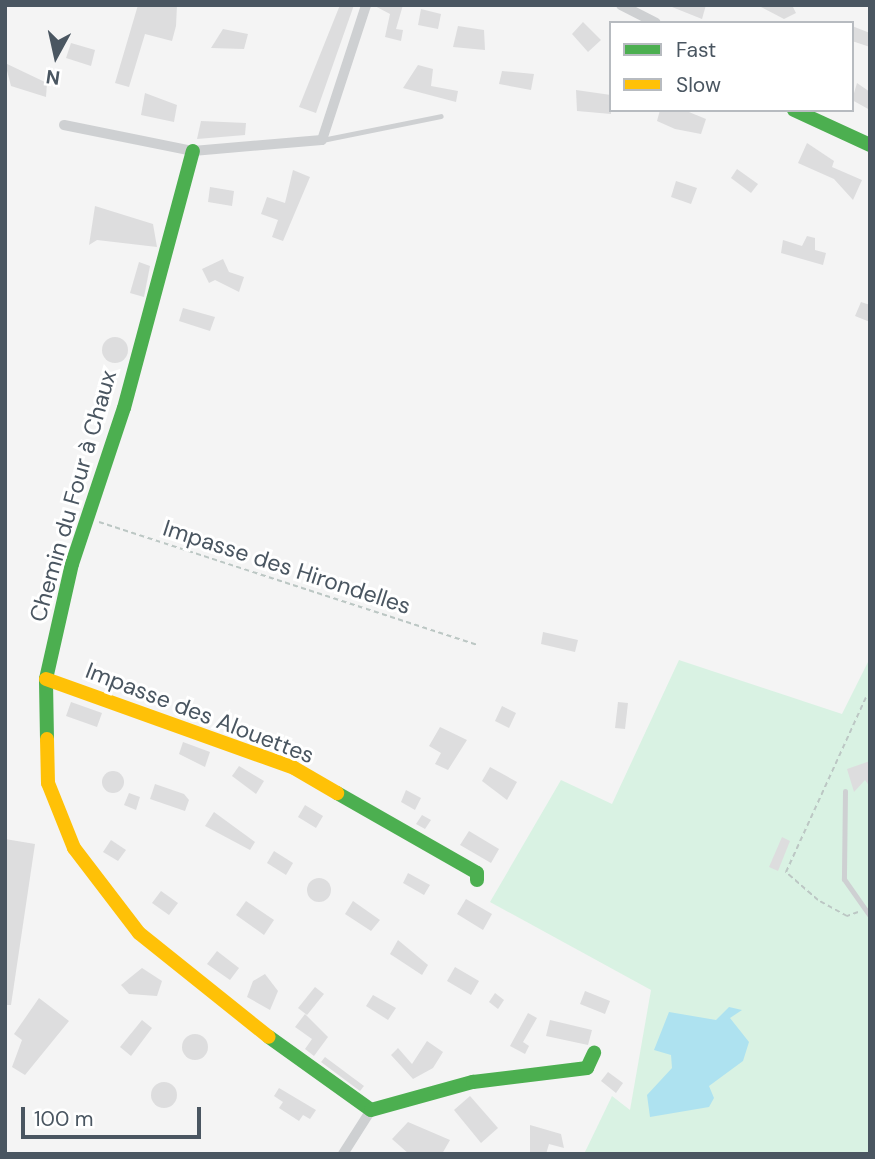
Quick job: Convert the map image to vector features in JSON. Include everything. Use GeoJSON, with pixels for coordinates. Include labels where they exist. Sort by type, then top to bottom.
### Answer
{"type":"FeatureCollection","features":[{"type":"Feature","properties":{"kind":"street"},"geometry":{"type":"LineString","coordinates":[[64,125],[193,151],[322,140],[366,5]]}},
{"type":"Feature","properties":{"kind":"street"},"geometry":{"type":"LineString","coordinates":[[621,5],[652,21]]}},
{"type":"Feature","properties":{"kind":"street"},"geometry":{"type":"LineString","coordinates":[[798,112],[870,145]]}},
{"type":"Feature","properties":{"kind":"street","name":"Chemin du Four à Chaux"},"geometry":{"type":"LineString","coordinates":[[193,151],[87,518],[46,679],[48,783],[93,878],[139,933],[204,991],[371,1110]]}},
{"type":"Feature","properties":{"kind":"street","name":"Impasse des Alouettes"},"geometry":{"type":"LineString","coordinates":[[46,679],[294,768],[477,873],[477,880]]}},
{"type":"Feature","properties":{"kind":"street"},"geometry":{"type":"LineString","coordinates":[[343,1154],[371,1110],[473,1082],[587,1068],[594,1053]]}},
{"type":"Feature","properties":{"kind":"lane"},"geometry":{"type":"LineString","coordinates":[[322,140],[441,116]]}},
{"type":"Feature","properties":{"kind":"lane"},"geometry":{"type":"LineString","coordinates":[[845,791],[844,879],[870,916]]}},
{"type":"Feature","properties":{"kind":"path","name":"Impasse des Hirondelles"},"geometry":{"type":"LineString","coordinates":[[87,518],[477,645]]}},
{"type":"Feature","properties":{"kind":"path"},"geometry":{"type":"LineString","coordinates":[[866,698],[786,872],[790,882],[847,916],[866,909]]}},
{"type":"Feature","properties":{"kind":"green space"},"geometry":{"type":"Polygon","coordinates":[[[870,658],[870,1154],[584,1154],[612,1096],[630,1110],[651,990],[490,902],[561,780],[612,804],[679,660],[842,714],[870,658]]]}},
{"type":"Feature","properties":{"kind":"water"},"geometry":{"type":"Polygon","coordinates":[[[729,1007],[742,1010],[730,1018],[749,1042],[743,1061],[709,1086],[714,1098],[709,1107],[650,1117],[647,1095],[672,1068],[671,1055],[654,1050],[669,1012],[716,1020],[729,1007]]]}},
{"type":"Feature","properties":{"kind":"building"},"geometry":{"type":"Polygon","coordinates":[[[138,5],[177,5],[176,26],[172,41],[145,34],[129,87],[115,83],[138,5]]]}},
{"type":"Feature","properties":{"kind":"building"},"geometry":{"type":"Polygon","coordinates":[[[340,5],[354,5],[316,113],[299,107],[340,5]]]}},
{"type":"Feature","properties":{"kind":"building"},"geometry":{"type":"Polygon","coordinates":[[[373,5],[403,5],[396,29],[403,30],[401,41],[385,37],[390,14],[373,5]]]}},
{"type":"Feature","properties":{"kind":"building"},"geometry":{"type":"Polygon","coordinates":[[[667,5],[706,5],[702,19],[667,5]]]}},
{"type":"Feature","properties":{"kind":"building"},"geometry":{"type":"Polygon","coordinates":[[[792,5],[796,13],[784,19],[759,6],[792,5]]]}},
{"type":"Feature","properties":{"kind":"building"},"geometry":{"type":"Polygon","coordinates":[[[421,9],[441,14],[438,29],[418,25],[421,9]]]}},
{"type":"Feature","properties":{"kind":"building"},"geometry":{"type":"Polygon","coordinates":[[[583,22],[601,40],[588,52],[572,34],[583,22]]]}},
{"type":"Feature","properties":{"kind":"building"},"geometry":{"type":"Polygon","coordinates":[[[458,26],[484,30],[485,50],[453,47],[458,26]]]}},
{"type":"Feature","properties":{"kind":"building"},"geometry":{"type":"Polygon","coordinates":[[[854,27],[870,33],[870,47],[854,42],[854,27]]]}},
{"type":"Feature","properties":{"kind":"building"},"geometry":{"type":"Polygon","coordinates":[[[223,29],[248,34],[244,49],[211,48],[223,29]]]}},
{"type":"Feature","properties":{"kind":"building"},"geometry":{"type":"Polygon","coordinates":[[[71,43],[95,50],[91,66],[66,58],[71,43]]]}},
{"type":"Feature","properties":{"kind":"building"},"geometry":{"type":"Polygon","coordinates":[[[5,63],[47,83],[46,97],[11,86],[5,63]]]}},
{"type":"Feature","properties":{"kind":"building"},"geometry":{"type":"Polygon","coordinates":[[[418,65],[433,69],[431,86],[458,91],[456,102],[403,88],[418,65]]]}},
{"type":"Feature","properties":{"kind":"building"},"geometry":{"type":"Polygon","coordinates":[[[502,71],[534,74],[531,90],[499,84],[502,71]]]}},
{"type":"Feature","properties":{"kind":"building"},"geometry":{"type":"Polygon","coordinates":[[[857,83],[870,92],[870,110],[854,101],[857,83]]]}},
{"type":"Feature","properties":{"kind":"building"},"geometry":{"type":"Polygon","coordinates":[[[576,90],[609,95],[611,114],[577,111],[576,90]]]}},
{"type":"Feature","properties":{"kind":"building"},"geometry":{"type":"Polygon","coordinates":[[[145,93],[177,105],[174,122],[141,115],[145,93]]]}},
{"type":"Feature","properties":{"kind":"building"},"geometry":{"type":"Polygon","coordinates":[[[659,112],[689,112],[706,119],[701,134],[675,129],[657,121],[659,112]]]}},
{"type":"Feature","properties":{"kind":"building"},"geometry":{"type":"Polygon","coordinates":[[[201,121],[246,123],[245,135],[197,139],[201,121]]]}},
{"type":"Feature","properties":{"kind":"building"},"geometry":{"type":"Polygon","coordinates":[[[807,143],[834,161],[832,167],[862,180],[853,200],[834,179],[798,163],[807,143]]]}},
{"type":"Feature","properties":{"kind":"building"},"geometry":{"type":"Polygon","coordinates":[[[737,169],[758,184],[751,193],[731,178],[737,169]]]}},
{"type":"Feature","properties":{"kind":"building"},"geometry":{"type":"Polygon","coordinates":[[[293,170],[310,177],[283,241],[272,237],[278,220],[261,214],[267,197],[285,203],[293,170]]]}},
{"type":"Feature","properties":{"kind":"building"},"geometry":{"type":"Polygon","coordinates":[[[676,181],[697,188],[691,204],[671,197],[676,181]]]}},
{"type":"Feature","properties":{"kind":"building"},"geometry":{"type":"Polygon","coordinates":[[[210,187],[234,191],[232,206],[208,202],[210,187]]]}},
{"type":"Feature","properties":{"kind":"building"},"geometry":{"type":"Polygon","coordinates":[[[95,206],[153,224],[157,247],[97,240],[89,245],[95,206]]]}},
{"type":"Feature","properties":{"kind":"building"},"geometry":{"type":"Polygon","coordinates":[[[807,236],[815,238],[815,250],[826,253],[823,265],[781,253],[783,240],[802,246],[807,236]]]}},
{"type":"Feature","properties":{"kind":"building"},"geometry":{"type":"Polygon","coordinates":[[[223,259],[229,272],[244,277],[239,292],[215,280],[209,283],[202,269],[223,259]]]}},
{"type":"Feature","properties":{"kind":"building"},"geometry":{"type":"Polygon","coordinates":[[[139,262],[150,266],[144,297],[130,293],[139,262]]]}},
{"type":"Feature","properties":{"kind":"building"},"geometry":{"type":"Polygon","coordinates":[[[861,302],[870,305],[870,322],[855,316],[861,302]]]}},
{"type":"Feature","properties":{"kind":"building"},"geometry":{"type":"Polygon","coordinates":[[[183,308],[215,317],[210,331],[179,321],[183,308]]]}},
{"type":"Feature","properties":{"kind":"building"},"geometry":{"type":"Polygon","coordinates":[[[115,337],[124,341],[128,350],[124,359],[115,363],[106,359],[102,350],[106,341],[115,337]]]}},
{"type":"Feature","properties":{"kind":"building"},"geometry":{"type":"Polygon","coordinates":[[[543,632],[578,640],[575,652],[541,644],[543,632]]]}},
{"type":"Feature","properties":{"kind":"building"},"geometry":{"type":"Polygon","coordinates":[[[71,702],[102,713],[97,727],[66,716],[71,702]]]}},
{"type":"Feature","properties":{"kind":"building"},"geometry":{"type":"Polygon","coordinates":[[[618,702],[628,703],[625,729],[615,728],[618,702]]]}},
{"type":"Feature","properties":{"kind":"building"},"geometry":{"type":"Polygon","coordinates":[[[502,706],[516,713],[509,728],[495,721],[502,706]]]}},
{"type":"Feature","properties":{"kind":"building"},"geometry":{"type":"Polygon","coordinates":[[[440,727],[467,740],[448,770],[435,764],[441,753],[429,746],[440,727]]]}},
{"type":"Feature","properties":{"kind":"building"},"geometry":{"type":"Polygon","coordinates":[[[183,742],[210,752],[205,767],[179,754],[183,742]]]}},
{"type":"Feature","properties":{"kind":"building"},"geometry":{"type":"Polygon","coordinates":[[[870,761],[870,787],[865,780],[854,792],[847,769],[870,761]]]}},
{"type":"Feature","properties":{"kind":"building"},"geometry":{"type":"Polygon","coordinates":[[[239,766],[264,781],[256,794],[232,776],[239,766]]]}},
{"type":"Feature","properties":{"kind":"building"},"geometry":{"type":"Polygon","coordinates":[[[490,767],[517,782],[507,800],[482,781],[490,767]]]}},
{"type":"Feature","properties":{"kind":"building"},"geometry":{"type":"Polygon","coordinates":[[[113,771],[121,774],[124,782],[121,790],[113,793],[105,790],[102,782],[105,774],[113,771]]]}},
{"type":"Feature","properties":{"kind":"building"},"geometry":{"type":"Polygon","coordinates":[[[155,784],[184,794],[189,800],[185,811],[150,799],[155,784]]]}},
{"type":"Feature","properties":{"kind":"building"},"geometry":{"type":"Polygon","coordinates":[[[406,790],[421,798],[415,810],[401,802],[406,790]]]}},
{"type":"Feature","properties":{"kind":"building"},"geometry":{"type":"Polygon","coordinates":[[[129,793],[140,797],[136,810],[124,805],[129,793]]]}},
{"type":"Feature","properties":{"kind":"building"},"geometry":{"type":"Polygon","coordinates":[[[305,805],[323,816],[316,828],[298,817],[305,805]]]}},
{"type":"Feature","properties":{"kind":"building"},"geometry":{"type":"Polygon","coordinates":[[[214,812],[255,842],[250,850],[205,826],[214,812]]]}},
{"type":"Feature","properties":{"kind":"building"},"geometry":{"type":"Polygon","coordinates":[[[422,815],[431,820],[425,829],[416,824],[422,815]]]}},
{"type":"Feature","properties":{"kind":"building"},"geometry":{"type":"Polygon","coordinates":[[[469,831],[499,849],[491,863],[460,845],[469,831]]]}},
{"type":"Feature","properties":{"kind":"building"},"geometry":{"type":"Polygon","coordinates":[[[782,837],[790,841],[778,871],[769,867],[782,837]]]}},
{"type":"Feature","properties":{"kind":"building"},"geometry":{"type":"Polygon","coordinates":[[[5,839],[35,844],[11,1005],[5,1005],[5,839]]]}},
{"type":"Feature","properties":{"kind":"building"},"geometry":{"type":"Polygon","coordinates":[[[111,840],[126,850],[118,861],[103,852],[111,840]]]}},
{"type":"Feature","properties":{"kind":"building"},"geometry":{"type":"Polygon","coordinates":[[[274,851],[293,863],[286,875],[267,863],[274,851]]]}},
{"type":"Feature","properties":{"kind":"building"},"geometry":{"type":"Polygon","coordinates":[[[408,873],[430,885],[424,895],[403,883],[408,873]]]}},
{"type":"Feature","properties":{"kind":"building"},"geometry":{"type":"Polygon","coordinates":[[[319,878],[330,885],[331,890],[324,901],[319,902],[308,895],[307,890],[314,879],[319,878]]]}},
{"type":"Feature","properties":{"kind":"building"},"geometry":{"type":"Polygon","coordinates":[[[161,891],[178,903],[169,915],[152,903],[161,891]]]}},
{"type":"Feature","properties":{"kind":"building"},"geometry":{"type":"Polygon","coordinates":[[[466,899],[492,914],[483,930],[457,914],[466,899]]]}},
{"type":"Feature","properties":{"kind":"building"},"geometry":{"type":"Polygon","coordinates":[[[246,901],[274,920],[264,935],[236,915],[246,901]]]}},
{"type":"Feature","properties":{"kind":"building"},"geometry":{"type":"Polygon","coordinates":[[[353,901],[380,920],[371,931],[345,914],[353,901]]]}},
{"type":"Feature","properties":{"kind":"building"},"geometry":{"type":"Polygon","coordinates":[[[398,940],[428,965],[422,975],[390,954],[398,940]]]}},
{"type":"Feature","properties":{"kind":"building"},"geometry":{"type":"Polygon","coordinates":[[[217,951],[239,968],[230,980],[207,964],[217,951]]]}},
{"type":"Feature","properties":{"kind":"building"},"geometry":{"type":"Polygon","coordinates":[[[455,967],[479,981],[471,995],[447,981],[455,967]]]}},
{"type":"Feature","properties":{"kind":"building"},"geometry":{"type":"Polygon","coordinates":[[[142,968],[162,981],[157,996],[129,994],[121,985],[142,968]]]}},
{"type":"Feature","properties":{"kind":"building"},"geometry":{"type":"Polygon","coordinates":[[[265,974],[278,991],[270,1010],[247,997],[253,981],[265,974]]]}},
{"type":"Feature","properties":{"kind":"building"},"geometry":{"type":"Polygon","coordinates":[[[315,987],[324,994],[307,1015],[298,1008],[315,987]]]}},
{"type":"Feature","properties":{"kind":"building"},"geometry":{"type":"Polygon","coordinates":[[[585,991],[610,1001],[605,1014],[580,1004],[585,991]]]}},
{"type":"Feature","properties":{"kind":"building"},"geometry":{"type":"Polygon","coordinates":[[[495,993],[504,1000],[498,1009],[489,1002],[495,993]]]}},
{"type":"Feature","properties":{"kind":"building"},"geometry":{"type":"Polygon","coordinates":[[[373,995],[396,1008],[388,1020],[366,1006],[373,995]]]}},
{"type":"Feature","properties":{"kind":"building"},"geometry":{"type":"Polygon","coordinates":[[[39,998],[69,1021],[25,1075],[12,1067],[22,1040],[14,1034],[39,998]]]}},
{"type":"Feature","properties":{"kind":"building"},"geometry":{"type":"Polygon","coordinates":[[[528,1013],[537,1018],[523,1042],[529,1046],[525,1054],[510,1046],[528,1013]]]}},
{"type":"Feature","properties":{"kind":"building"},"geometry":{"type":"Polygon","coordinates":[[[305,1014],[328,1037],[314,1056],[305,1049],[312,1039],[295,1027],[305,1014]]]}},
{"type":"Feature","properties":{"kind":"building"},"geometry":{"type":"Polygon","coordinates":[[[142,1020],[152,1028],[131,1056],[120,1047],[142,1020]]]}},
{"type":"Feature","properties":{"kind":"building"},"geometry":{"type":"Polygon","coordinates":[[[550,1020],[592,1030],[588,1045],[546,1036],[550,1020]]]}},
{"type":"Feature","properties":{"kind":"building"},"geometry":{"type":"Polygon","coordinates":[[[195,1034],[204,1038],[208,1047],[204,1056],[195,1060],[186,1056],[182,1047],[186,1038],[195,1034]]]}},
{"type":"Feature","properties":{"kind":"building"},"geometry":{"type":"Polygon","coordinates":[[[427,1041],[443,1052],[433,1068],[413,1079],[391,1055],[398,1048],[412,1064],[427,1041]]]}},
{"type":"Feature","properties":{"kind":"building"},"geometry":{"type":"Polygon","coordinates":[[[325,1057],[364,1086],[360,1091],[321,1062],[325,1057]]]}},
{"type":"Feature","properties":{"kind":"building"},"geometry":{"type":"Polygon","coordinates":[[[608,1072],[623,1083],[616,1093],[601,1081],[608,1072]]]}},
{"type":"Feature","properties":{"kind":"building"},"geometry":{"type":"Polygon","coordinates":[[[164,1082],[173,1086],[177,1095],[173,1104],[164,1108],[155,1104],[151,1095],[155,1086],[164,1082]]]}},
{"type":"Feature","properties":{"kind":"building"},"geometry":{"type":"Polygon","coordinates":[[[279,1088],[316,1110],[310,1119],[303,1115],[299,1121],[279,1108],[283,1102],[274,1096],[279,1088]]]}},
{"type":"Feature","properties":{"kind":"building"},"geometry":{"type":"Polygon","coordinates":[[[470,1096],[498,1128],[481,1143],[454,1110],[470,1096]]]}},
{"type":"Feature","properties":{"kind":"building"},"geometry":{"type":"Polygon","coordinates":[[[408,1122],[450,1140],[442,1154],[409,1154],[392,1139],[408,1122]]]}},
{"type":"Feature","properties":{"kind":"building"},"geometry":{"type":"Polygon","coordinates":[[[530,1125],[561,1134],[564,1148],[549,1144],[546,1154],[530,1154],[530,1125]]]}},
{"type":"Feature","properties":{"kind":"traffic: fast"},"geometry":{"type":"LineString","coordinates":[[798,112],[870,145]]}},
{"type":"Feature","properties":{"kind":"traffic: fast"},"geometry":{"type":"LineString","coordinates":[[47,739],[46,679],[72,564],[124,408],[193,151]]}},
{"type":"Feature","properties":{"kind":"traffic: fast"},"geometry":{"type":"LineString","coordinates":[[337,793],[477,873],[477,880]]}},
{"type":"Feature","properties":{"kind":"traffic: fast"},"geometry":{"type":"LineString","coordinates":[[269,1037],[371,1110],[473,1082],[587,1068],[594,1053]]}},
{"type":"Feature","properties":{"kind":"traffic: slow"},"geometry":{"type":"LineString","coordinates":[[46,679],[294,768],[337,793]]}},
{"type":"Feature","properties":{"kind":"traffic: slow"},"geometry":{"type":"LineString","coordinates":[[47,739],[48,783],[74,848],[139,933],[269,1037]]}}]}
